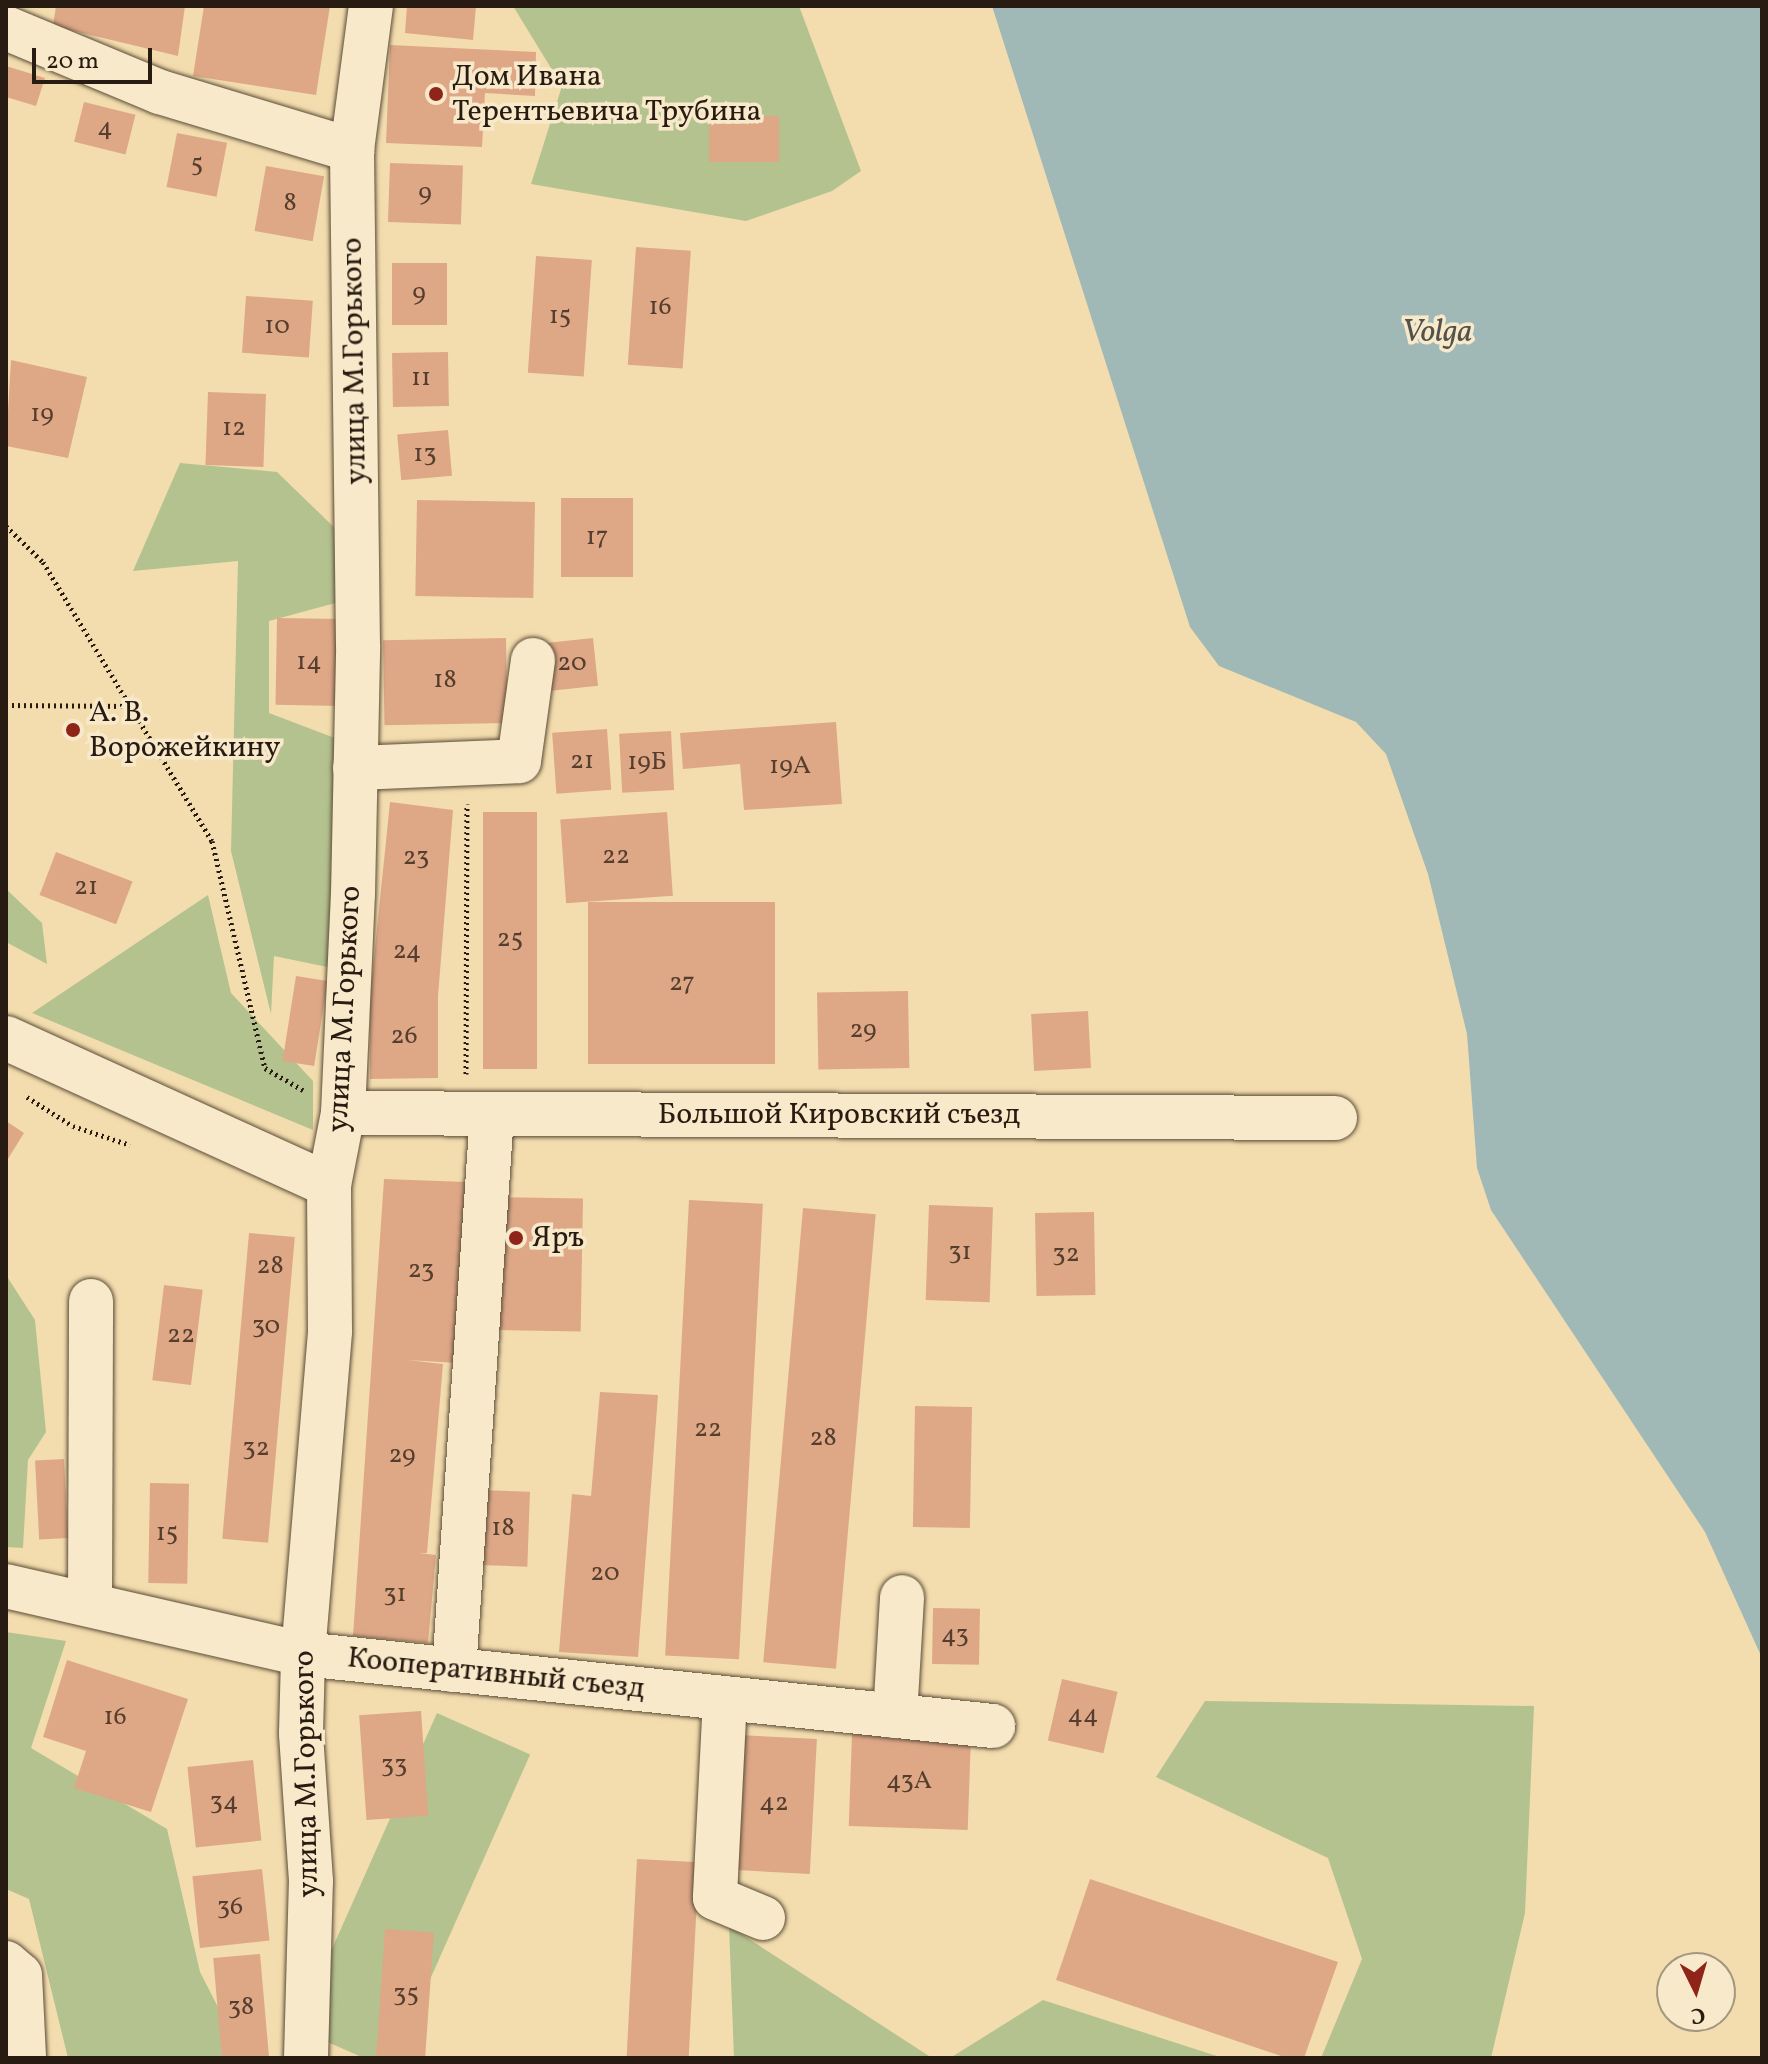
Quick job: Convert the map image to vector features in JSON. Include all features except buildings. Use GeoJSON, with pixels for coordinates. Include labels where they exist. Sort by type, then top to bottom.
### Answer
{"type":"FeatureCollection","features":[{"type":"Feature","properties":{"kind":"street","name":"улица М.Горького"},"geometry":{"type":"LineString","coordinates":[[306,2058],[311,1881],[301,1733],[303,1654],[330,1331],[329,1185],[343,1113],[355,768],[352,150],[371,6]]}},
{"type":"Feature","properties":{"kind":"street"},"geometry":{"type":"LineString","coordinates":[[6,28],[160,92],[352,150]]}},
{"type":"Feature","properties":{"kind":"street"},"geometry":{"type":"LineString","coordinates":[[355,768],[519,761],[533,660]]}},
{"type":"Feature","properties":{"kind":"street"},"geometry":{"type":"LineString","coordinates":[[6,1038],[329,1185]]}},
{"type":"Feature","properties":{"kind":"street","name":"Большой Кировский съезд"},"geometry":{"type":"LineString","coordinates":[[343,1113],[1335,1118]]}},
{"type":"Feature","properties":{"kind":"street"},"geometry":{"type":"LineString","coordinates":[[454,1670],[479,1114]]}},
{"type":"Feature","properties":{"kind":"street"},"geometry":{"type":"LineString","coordinates":[[90,1604],[91,1301]]}},
{"type":"Feature","properties":{"kind":"street","name":"Кооперативный съезд"},"geometry":{"type":"LineString","coordinates":[[6,1586],[303,1654],[993,1726]]}},
{"type":"Feature","properties":{"kind":"street"},"geometry":{"type":"LineString","coordinates":[[895,1716],[902,1597]]}},
{"type":"Feature","properties":{"kind":"street"},"geometry":{"type":"LineString","coordinates":[[725,1698],[715,1898],[763,1918]]}},
{"type":"Feature","properties":{"kind":"street"},"geometry":{"type":"LineString","coordinates":[[6,1963],[20,1975],[24,2058]]}},
{"type":"Feature","properties":{"kind":"path"},"geometry":{"type":"LineString","coordinates":[[6,526],[43,562],[212,841],[265,1068],[343,1113]]}},
{"type":"Feature","properties":{"kind":"path"},"geometry":{"type":"LineString","coordinates":[[6,705],[131,706]]}},
{"type":"Feature","properties":{"kind":"path"},"geometry":{"type":"LineString","coordinates":[[467,763],[479,1114]]}},
{"type":"Feature","properties":{"kind":"green space"},"geometry":{"type":"Polygon","coordinates":[[[513,6],[799,6],[861,171],[832,191],[746,221],[531,184],[562,86],[513,6]]]}},
{"type":"Feature","properties":{"kind":"green space"},"geometry":{"type":"Polygon","coordinates":[[[180,463],[277,472],[341,534],[339,602],[269,621],[269,713],[340,740],[337,969],[274,956],[271,1014],[231,851],[238,561],[133,571],[180,463]]]}},
{"type":"Feature","properties":{"kind":"green space"},"geometry":{"type":"Polygon","coordinates":[[[6,889],[42,923],[47,964],[6,942],[6,889]]]}},
{"type":"Feature","properties":{"kind":"green space"},"geometry":{"type":"Polygon","coordinates":[[[208,895],[231,993],[313,1081],[313,1130],[32,1013],[208,895]]]}},
{"type":"Feature","properties":{"kind":"green space"},"geometry":{"type":"Polygon","coordinates":[[[6,1275],[35,1320],[46,1432],[28,1460],[23,1548],[6,1547],[6,1275]]]}},
{"type":"Feature","properties":{"kind":"green space"},"geometry":{"type":"Polygon","coordinates":[[[6,1632],[66,1641],[31,1748],[167,1829],[200,1972],[244,2058],[68,2058],[29,1899],[6,1889],[6,1632]]]}},
{"type":"Feature","properties":{"kind":"green space"},"geometry":{"type":"Polygon","coordinates":[[[1205,1701],[1534,1706],[1525,1913],[1491,2058],[1321,2058],[1362,1959],[1328,1858],[1156,1777],[1205,1701]]]}},
{"type":"Feature","properties":{"kind":"green space"},"geometry":{"type":"Polygon","coordinates":[[[437,1713],[530,1754],[395,2058],[364,2058],[297,2028],[437,1713]]]}},
{"type":"Feature","properties":{"kind":"green space"},"geometry":{"type":"Polygon","coordinates":[[[729,1926],[932,2058],[734,2058],[729,1926]]]}},
{"type":"Feature","properties":{"kind":"green space"},"geometry":{"type":"Polygon","coordinates":[[[1043,2000],[1223,2058],[950,2058],[1043,2000]]]}},
{"type":"Feature","properties":{"kind":"water","name":"Volga"},"geometry":{"type":"Polygon","coordinates":[[[992,6],[1762,6],[1762,1658],[1705,1532],[1491,1210],[1477,1168],[1467,1034],[1428,874],[1386,754],[1356,722],[1219,666],[1190,627],[992,6]]]}},
{"type":"Feature","properties":{"kind":"place","name":"Дом Ивана Терентьевича Трубина"},"geometry":{"type":"Point","coordinates":[436,94]}},
{"type":"Feature","properties":{"kind":"place","name":"А. В. Ворожейкину"},"geometry":{"type":"Point","coordinates":[73,730]}},
{"type":"Feature","properties":{"kind":"place","name":"Яръ"},"geometry":{"type":"Point","coordinates":[516,1238]}}]}
